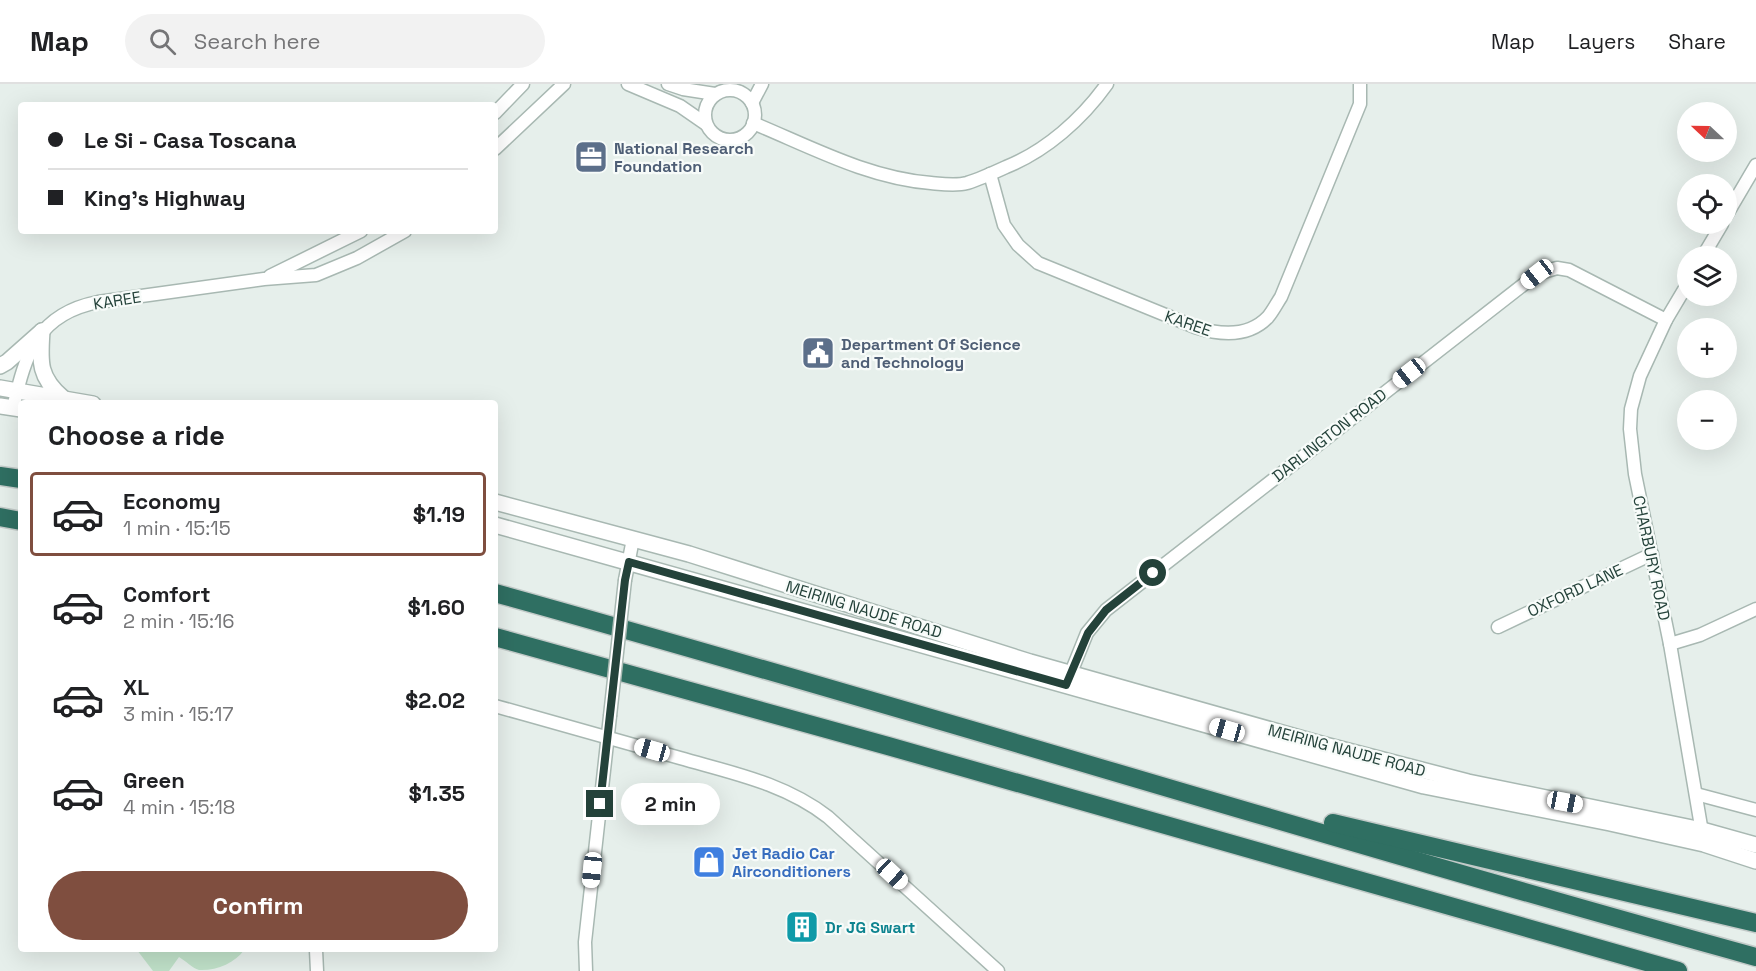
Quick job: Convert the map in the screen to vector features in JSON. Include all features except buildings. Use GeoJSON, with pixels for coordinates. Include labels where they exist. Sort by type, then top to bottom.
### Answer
{"type":"FeatureCollection","features":[{"type":"Feature","properties":{"kind":"highway"},"geometry":{"type":"LineString","coordinates":[[0,476],[18,479]]}},
{"type":"Feature","properties":{"kind":"highway"},"geometry":{"type":"LineString","coordinates":[[0,518],[18,521]]}},
{"type":"Feature","properties":{"kind":"highway"},"geometry":{"type":"LineString","coordinates":[[498,594],[1121,773],[1596,913],[1756,957]]}},
{"type":"Feature","properties":{"kind":"highway"},"geometry":{"type":"LineString","coordinates":[[498,638],[888,746],[1678,971]]}},
{"type":"Feature","properties":{"kind":"highway"},"geometry":{"type":"LineString","coordinates":[[1121,773],[1756,923]]}},
{"type":"Feature","properties":{"kind":"highway"},"geometry":{"type":"LineString","coordinates":[[1599,950],[1660,971]]}},
{"type":"Feature","properties":{"kind":"street"},"geometry":{"type":"LineString","coordinates":[[498,110],[523,84]]}},
{"type":"Feature","properties":{"kind":"street"},"geometry":{"type":"LineString","coordinates":[[498,146],[564,84]]}},
{"type":"Feature","properties":{"kind":"street"},"geometry":{"type":"LineString","coordinates":[[628,84],[680,106],[706,124],[714,135],[727,140],[742,137],[751,129],[755,110],[743,87],[715,94],[668,84]]}},
{"type":"Feature","properties":{"kind":"street"},"geometry":{"type":"LineString","coordinates":[[752,103],[762,84]]}},
{"type":"Feature","properties":{"kind":"street"},"geometry":{"type":"LineString","coordinates":[[753,123],[870,171],[906,181],[966,183],[1021,161],[1053,141],[1107,84]]}},
{"type":"Feature","properties":{"kind":"street","name":"KAREE"},"geometry":{"type":"LineString","coordinates":[[990,174],[1004,225],[1018,245],[1038,263],[1215,334],[1247,330],[1267,318],[1281,297],[1360,104],[1360,84]]}},
{"type":"Feature","properties":{"kind":"street"},"geometry":{"type":"LineString","coordinates":[[706,124],[705,108],[715,94]]}},
{"type":"Feature","properties":{"kind":"street"},"geometry":{"type":"LineString","coordinates":[[1737,197],[1756,165]]}},
{"type":"Feature","properties":{"kind":"street","name":"KAREE"},"geometry":{"type":"LineString","coordinates":[[264,279],[356,234]]}},
{"type":"Feature","properties":{"kind":"street","name":"KAREE"},"geometry":{"type":"LineString","coordinates":[[11,408],[30,354],[42,331],[63,313],[83,305],[264,279],[316,275],[357,258],[400,234]]}},
{"type":"Feature","properties":{"kind":"street"},"geometry":{"type":"LineString","coordinates":[[346,240],[357,258]]}},
{"type":"Feature","properties":{"kind":"street","name":"DARLINGTON ROAD"},"geometry":{"type":"LineString","coordinates":[[1068,679],[1088,633],[1106,610],[1537,274],[1557,268],[1569,270],[1666,320]]}},
{"type":"Feature","properties":{"kind":"street","name":"CHARBURY ROAD"},"geometry":{"type":"LineString","coordinates":[[1677,302],[1640,376],[1631,409],[1629,429],[1635,474],[1670,644],[1703,837]]}},
{"type":"Feature","properties":{"kind":"street"},"geometry":{"type":"LineString","coordinates":[[0,366],[42,331]]}},
{"type":"Feature","properties":{"kind":"street"},"geometry":{"type":"LineString","coordinates":[[42,331],[40,363],[43,373],[52,389],[63,398]]}},
{"type":"Feature","properties":{"kind":"street"},"geometry":{"type":"LineString","coordinates":[[0,388],[73,400]]}},
{"type":"Feature","properties":{"kind":"street","name":"MEIRING NAUDE ROAD"},"geometry":{"type":"LineString","coordinates":[[498,503],[753,574],[1068,679],[1424,786],[1610,823],[1756,845]]}},
{"type":"Feature","properties":{"kind":"street","name":"MEIRING NAUDE ROAD"},"geometry":{"type":"LineString","coordinates":[[498,526],[1068,679]]}},
{"type":"Feature","properties":{"kind":"street"},"geometry":{"type":"LineString","coordinates":[[586,971],[585,942],[607,737],[625,580],[633,539]]}},
{"type":"Feature","properties":{"kind":"street","name":"OXFORD LANE"},"geometry":{"type":"LineString","coordinates":[[1498,627],[1652,554]]}},
{"type":"Feature","properties":{"kind":"street"},"geometry":{"type":"LineString","coordinates":[[1670,644],[1700,635],[1756,609]]}},
{"type":"Feature","properties":{"kind":"street"},"geometry":{"type":"LineString","coordinates":[[498,707],[772,785],[809,802],[998,971]]}},
{"type":"Feature","properties":{"kind":"street"},"geometry":{"type":"LineString","coordinates":[[1696,794],[1756,810]]}},
{"type":"Feature","properties":{"kind":"street","name":"MEIRING NAUDE ROAD"},"geometry":{"type":"LineString","coordinates":[[1703,837],[1756,861]]}},
{"type":"Feature","properties":{"kind":"street"},"geometry":{"type":"LineString","coordinates":[[577,971],[585,942]]}},
{"type":"Feature","properties":{"kind":"street"},"geometry":{"type":"LineString","coordinates":[[316,952],[317,971]]}},
{"type":"Feature","properties":{"kind":"green space"},"geometry":{"type":"Polygon","coordinates":[[[139,952],[242,952],[230,962],[212,969],[199,970],[179,957],[169,971],[153,971],[139,952]]]}},
{"type":"Feature","properties":{"kind":"place","name":"National Research Foundation"},"geometry":{"type":"Point","coordinates":[591,157]}},
{"type":"Feature","properties":{"kind":"place","name":"Department Of Science and Technology"},"geometry":{"type":"Point","coordinates":[818,353]}},
{"type":"Feature","properties":{"kind":"place","name":"Jet Radio Car Airconditioners"},"geometry":{"type":"Point","coordinates":[709,862]}},
{"type":"Feature","properties":{"kind":"place","name":"Dr JG Swart"},"geometry":{"type":"Point","coordinates":[802,927]}},
{"type":"Feature","properties":{"kind":"route"},"geometry":{"type":"LineString","coordinates":[[600,804],[625,580],[629,562],[1066,685],[1088,633],[1106,610],[1153,573]]}}]}
